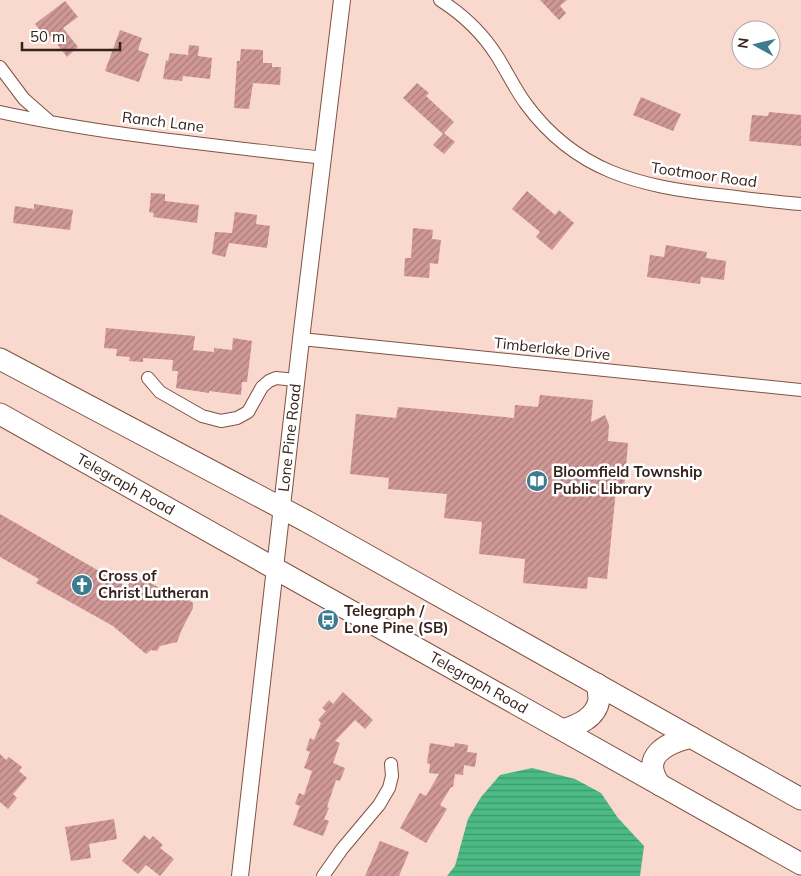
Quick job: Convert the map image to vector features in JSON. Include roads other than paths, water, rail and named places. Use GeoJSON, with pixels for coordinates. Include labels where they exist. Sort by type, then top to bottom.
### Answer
{"type":"FeatureCollection","features":[{"type":"Feature","properties":{"kind":"highway"},"geometry":{"type":"LineString","coordinates":[[0,359],[282,508],[801,800]]}},
{"type":"Feature","properties":{"kind":"highway","name":"Telegraph Road"},"geometry":{"type":"LineString","coordinates":[[0,414],[801,864]]}},
{"type":"Feature","properties":{"kind":"highway"},"geometry":{"type":"LineString","coordinates":[[563,730],[579,725],[594,711],[599,700],[597,684]]}},
{"type":"Feature","properties":{"kind":"highway"},"geometry":{"type":"LineString","coordinates":[[660,785],[653,771],[656,754],[668,744],[691,737]]}},
{"type":"Feature","properties":{"kind":"street","name":"Lone Pine Road"},"geometry":{"type":"LineString","coordinates":[[240,876],[300,339],[342,0]]}},
{"type":"Feature","properties":{"kind":"street","name":"Tootmoor Road"},"geometry":{"type":"LineString","coordinates":[[440,0],[470,23],[488,43],[527,105],[553,134],[567,147],[596,166],[634,181],[670,189],[801,204]]}},
{"type":"Feature","properties":{"kind":"street"},"geometry":{"type":"LineString","coordinates":[[0,67],[24,99],[50,122]]}},
{"type":"Feature","properties":{"kind":"street","name":"Ranch Lane"},"geometry":{"type":"LineString","coordinates":[[0,112],[50,122],[171,140],[323,158]]}},
{"type":"Feature","properties":{"kind":"street","name":"Timberlake Drive"},"geometry":{"type":"LineString","coordinates":[[300,339],[801,390]]}},
{"type":"Feature","properties":{"kind":"street"},"geometry":{"type":"LineString","coordinates":[[148,378],[160,392],[202,416],[221,422],[246,414],[252,407],[262,387],[272,379],[296,380]]}},
{"type":"Feature","properties":{"kind":"street"},"geometry":{"type":"LineString","coordinates":[[323,876],[338,854],[379,805],[392,776],[391,764]]}},
{"type":"Feature","properties":{"kind":"place","name":"Bloomfield Township Public Library"},"geometry":{"type":"Point","coordinates":[537,481]}},
{"type":"Feature","properties":{"kind":"place","name":"Cross of Christ Lutheran"},"geometry":{"type":"Point","coordinates":[82,585]}},
{"type":"Feature","properties":{"kind":"place","name":"Telegraph / Lone Pine (SB)"},"geometry":{"type":"Point","coordinates":[328,620]}}]}
